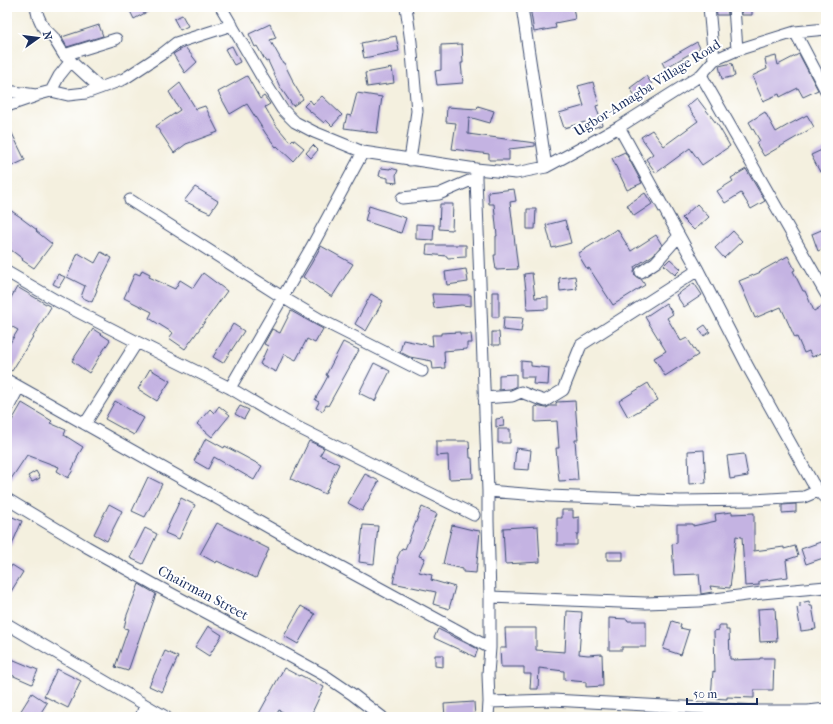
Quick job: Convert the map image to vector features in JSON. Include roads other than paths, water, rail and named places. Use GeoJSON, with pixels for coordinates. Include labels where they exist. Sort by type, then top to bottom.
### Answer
{"type":"FeatureCollection","features":[{"type":"Feature","properties":{"kind":"street"},"geometry":{"type":"LineString","coordinates":[[36,7],[43,27],[68,58],[100,88]]}},
{"type":"Feature","properties":{"kind":"street","name":"Ugbor-Amagba Village Road"},"geometry":{"type":"LineString","coordinates":[[221,7],[282,109],[295,122],[314,132],[363,152],[476,173],[516,173],[546,167],[619,127],[701,75],[714,60],[737,50],[795,32],[826,29]]}},
{"type":"Feature","properties":{"kind":"street"},"geometry":{"type":"LineString","coordinates":[[406,7],[411,42],[417,111],[410,160]]}},
{"type":"Feature","properties":{"kind":"street"},"geometry":{"type":"LineString","coordinates":[[522,7],[546,167]]}},
{"type":"Feature","properties":{"kind":"street"},"geometry":{"type":"LineString","coordinates":[[709,7],[714,60]]}},
{"type":"Feature","properties":{"kind":"street"},"geometry":{"type":"LineString","coordinates":[[734,7],[737,50]]}},
{"type":"Feature","properties":{"kind":"street"},"geometry":{"type":"LineString","coordinates":[[7,106],[51,91],[68,95],[100,88],[124,79],[176,43],[232,25]]}},
{"type":"Feature","properties":{"kind":"street"},"geometry":{"type":"LineString","coordinates":[[795,32],[826,91]]}},
{"type":"Feature","properties":{"kind":"street"},"geometry":{"type":"LineString","coordinates":[[51,91],[68,58],[116,39]]}},
{"type":"Feature","properties":{"kind":"street"},"geometry":{"type":"LineString","coordinates":[[701,75],[826,294]]}},
{"type":"Feature","properties":{"kind":"street"},"geometry":{"type":"LineString","coordinates":[[7,91],[36,95]]}},
{"type":"Feature","properties":{"kind":"street"},"geometry":{"type":"LineString","coordinates":[[488,491],[549,496],[680,501],[754,500],[822,495],[748,367],[698,270],[619,127]]}},
{"type":"Feature","properties":{"kind":"street"},"geometry":{"type":"LineString","coordinates":[[230,388],[311,248],[363,152]]}},
{"type":"Feature","properties":{"kind":"street"},"geometry":{"type":"LineString","coordinates":[[402,198],[438,194],[476,173],[488,491],[490,598],[488,717]]}},
{"type":"Feature","properties":{"kind":"street"},"geometry":{"type":"LineString","coordinates":[[130,200],[282,297],[321,320],[422,371]]}},
{"type":"Feature","properties":{"kind":"street"},"geometry":{"type":"LineString","coordinates":[[641,272],[656,262],[678,236]]}},
{"type":"Feature","properties":{"kind":"street"},"geometry":{"type":"LineString","coordinates":[[484,398],[512,396],[521,392],[545,401],[563,390],[581,345],[698,270]]}},
{"type":"Feature","properties":{"kind":"street"},"geometry":{"type":"LineString","coordinates":[[7,272],[57,301],[230,388],[287,422],[474,515]]}},
{"type":"Feature","properties":{"kind":"street"},"geometry":{"type":"LineString","coordinates":[[85,424],[137,342]]}},
{"type":"Feature","properties":{"kind":"street"},"geometry":{"type":"LineString","coordinates":[[7,380],[298,543],[490,648]]}},
{"type":"Feature","properties":{"kind":"street"},"geometry":{"type":"LineString","coordinates":[[7,410],[19,387]]}},
{"type":"Feature","properties":{"kind":"street","name":"Chairman Street"},"geometry":{"type":"LineString","coordinates":[[7,499],[87,547],[155,585],[324,675],[382,717]]}},
{"type":"Feature","properties":{"kind":"street"},"geometry":{"type":"LineString","coordinates":[[490,598],[646,603],[699,601],[826,587]]}},
{"type":"Feature","properties":{"kind":"street"},"geometry":{"type":"LineString","coordinates":[[7,624],[166,717]]}},
{"type":"Feature","properties":{"kind":"street"},"geometry":{"type":"LineString","coordinates":[[489,702],[552,700],[759,711],[808,711],[826,709]]}},
{"type":"Feature","properties":{"kind":"street"},"geometry":{"type":"LineString","coordinates":[[141,717],[145,705]]}}]}
